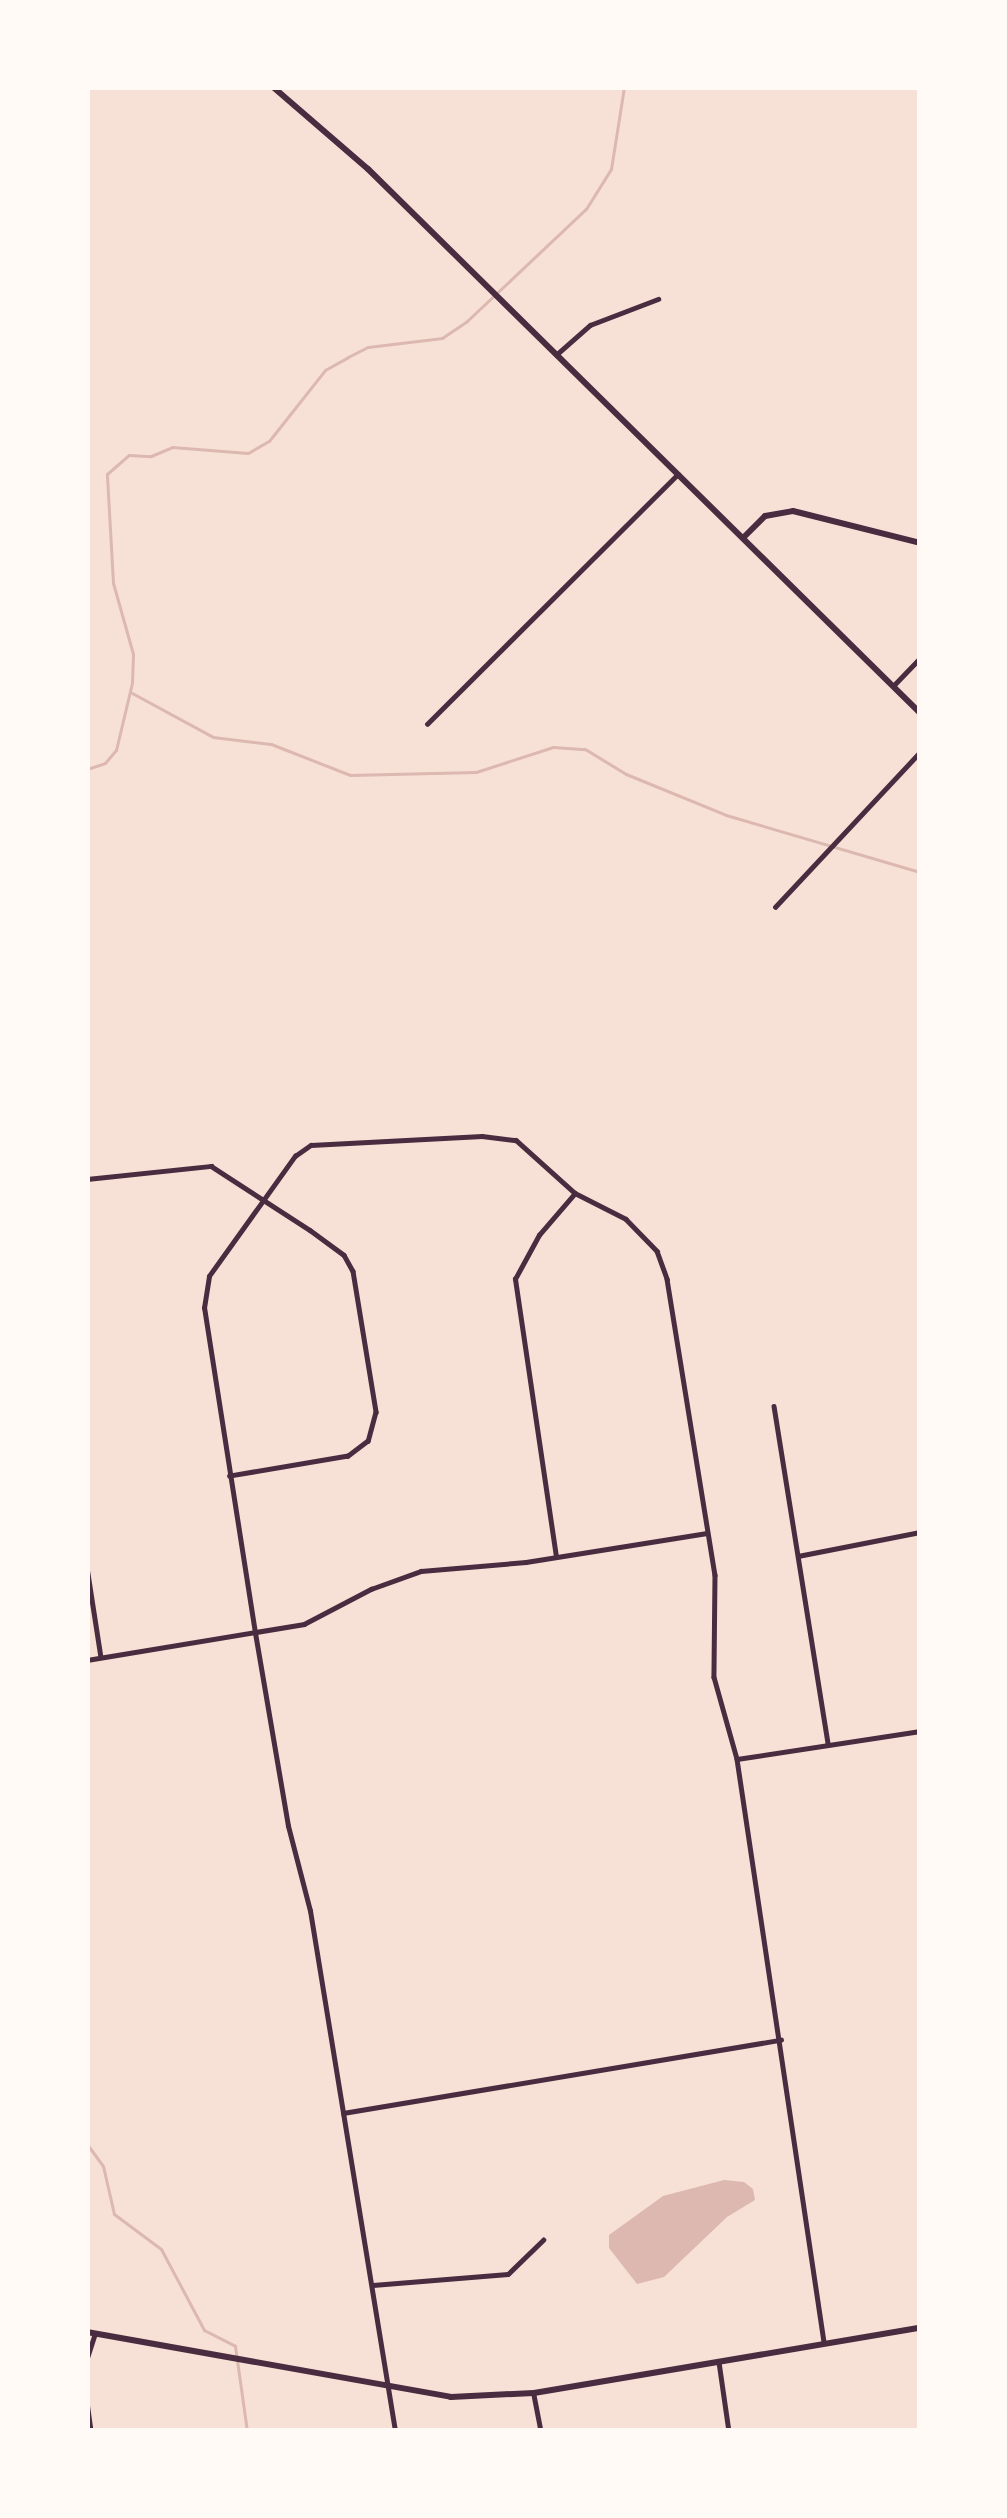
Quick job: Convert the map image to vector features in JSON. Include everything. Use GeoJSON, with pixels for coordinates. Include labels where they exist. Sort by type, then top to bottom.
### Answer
{"type":"FeatureCollection","features":[{"type":"Feature","properties":{"kind":"street"},"geometry":{"type":"LineString","coordinates":[[273,87],[356,158],[920,713]]}},
{"type":"Feature","properties":{"kind":"street"},"geometry":{"type":"LineString","coordinates":[[556,355],[590,325],[658,299]]}},
{"type":"Feature","properties":{"kind":"street"},"geometry":{"type":"LineString","coordinates":[[427,724],[678,474]]}},
{"type":"Feature","properties":{"kind":"street"},"geometry":{"type":"LineString","coordinates":[[743,538],[765,516],[794,511],[920,543]]}},
{"type":"Feature","properties":{"kind":"street"},"geometry":{"type":"LineString","coordinates":[[892,686],[920,658]]}},
{"type":"Feature","properties":{"kind":"street"},"geometry":{"type":"LineString","coordinates":[[775,907],[920,752]]}},
{"type":"Feature","properties":{"kind":"street"},"geometry":{"type":"LineString","coordinates":[[395,2431],[310,1911],[288,1826],[255,1633],[206,1291],[209,1276],[264,1199],[296,1156],[311,1145],[482,1136],[516,1140],[575,1192],[626,1220],[657,1251],[667,1280],[717,1602],[714,1677],[737,1759],[824,2344]]}},
{"type":"Feature","properties":{"kind":"street"},"geometry":{"type":"LineString","coordinates":[[87,1179],[211,1166],[344,1255],[353,1270],[376,1421],[368,1441],[348,1456],[230,1476]]}},
{"type":"Feature","properties":{"kind":"street"},"geometry":{"type":"LineString","coordinates":[[556,1557],[514,1279],[539,1234],[575,1192]]}},
{"type":"Feature","properties":{"kind":"street"},"geometry":{"type":"LineString","coordinates":[[774,1406],[828,1745]]}},
{"type":"Feature","properties":{"kind":"street"},"geometry":{"type":"LineString","coordinates":[[797,1556],[920,1532]]}},
{"type":"Feature","properties":{"kind":"street"},"geometry":{"type":"LineString","coordinates":[[87,1660],[304,1624],[403,1576],[707,1533]]}},
{"type":"Feature","properties":{"kind":"street"},"geometry":{"type":"LineString","coordinates":[[87,1567],[101,1658]]}},
{"type":"Feature","properties":{"kind":"street"},"geometry":{"type":"LineString","coordinates":[[737,1759],[920,1731]]}},
{"type":"Feature","properties":{"kind":"street"},"geometry":{"type":"LineString","coordinates":[[342,2113],[781,2041]]}},
{"type":"Feature","properties":{"kind":"street"},"geometry":{"type":"LineString","coordinates":[[373,2285],[508,2274],[543,2240]]}},
{"type":"Feature","properties":{"kind":"street"},"geometry":{"type":"LineString","coordinates":[[87,2358],[91,2333],[451,2398],[534,2392],[920,2328]]}},
{"type":"Feature","properties":{"kind":"street"},"geometry":{"type":"LineString","coordinates":[[718,2362],[729,2431]]}},
{"type":"Feature","properties":{"kind":"street"},"geometry":{"type":"LineString","coordinates":[[534,2392],[541,2431]]}},
{"type":"Feature","properties":{"kind":"street"},"geometry":{"type":"LineString","coordinates":[[87,2402],[92,2431]]}},
{"type":"Feature","properties":{"kind":"shaded area"},"geometry":{"type":"Polygon","coordinates":[[[724,2180],[744,2182],[753,2189],[755,2200],[727,2217],[664,2277],[637,2284],[609,2248],[609,2235],[663,2196],[724,2180]]]}},
{"type":"Feature","properties":{"kind":"waterway"},"geometry":{"type":"LineString","coordinates":[[87,769],[105,763],[116,750],[132,683],[133,654],[113,583],[107,474],[129,455],[151,456],[172,447],[248,453],[269,441],[325,370],[368,347],[442,338],[467,321],[586,209],[611,169],[624,87]]}},
{"type":"Feature","properties":{"kind":"waterway"},"geometry":{"type":"LineString","coordinates":[[132,693],[213,737],[271,744],[350,775],[476,772],[553,747],[585,749],[626,774],[726,815],[920,872]]}},
{"type":"Feature","properties":{"kind":"waterway"},"geometry":{"type":"LineString","coordinates":[[87,2144],[103,2166],[114,2214],[161,2249],[204,2330],[235,2346],[247,2431]]}}]}
